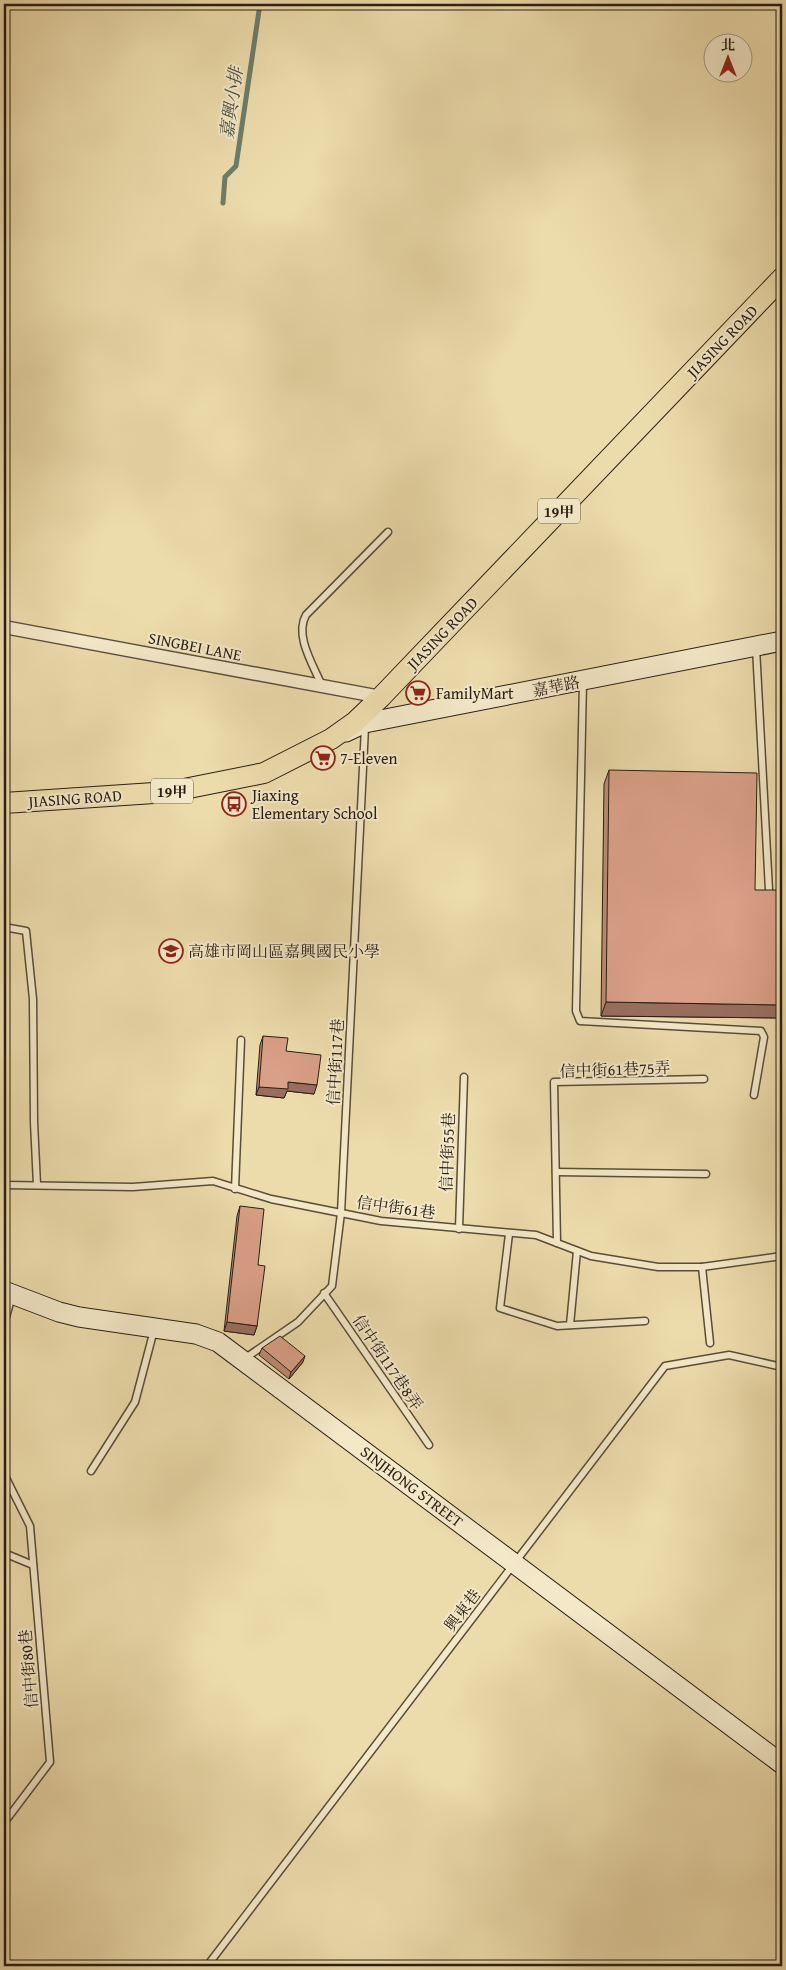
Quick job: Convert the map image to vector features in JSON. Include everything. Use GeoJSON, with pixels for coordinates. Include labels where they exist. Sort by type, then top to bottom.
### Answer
{"type":"FeatureCollection","features":[{"type":"Feature","properties":{"kind":"main road","name":"JIASING ROAD"},"geometry":{"type":"LineString","coordinates":[[4,803],[169,792],[264,773],[331,738],[355,722],[782,278]]}},
{"type":"Feature","properties":{"kind":"street","name":"SINGBEI LANE"},"geometry":{"type":"LineString","coordinates":[[4,626],[381,697]]}},
{"type":"Feature","properties":{"kind":"street","name":"嘉華路"},"geometry":{"type":"LineString","coordinates":[[331,738],[365,724],[782,641]]}},
{"type":"Feature","properties":{"kind":"street","name":"SINJHONG STREET"},"geometry":{"type":"LineString","coordinates":[[8,1292],[59,1312],[80,1317],[196,1334],[218,1342],[782,1764]]}},
{"type":"Feature","properties":{"kind":"lane"},"geometry":{"type":"LineString","coordinates":[[322,686],[301,633],[301,623],[306,615],[388,532]]}},
{"type":"Feature","properties":{"kind":"lane"},"geometry":{"type":"LineString","coordinates":[[756,647],[769,890]]}},
{"type":"Feature","properties":{"kind":"lane"},"geometry":{"type":"LineString","coordinates":[[583,681],[576,1011],[580,1021],[761,1031],[764,1037],[754,1094]]}},
{"type":"Feature","properties":{"kind":"lane","name":"信中街117巷"},"geometry":{"type":"LineString","coordinates":[[243,1359],[298,1322],[332,1286],[341,1213],[365,724]]}},
{"type":"Feature","properties":{"kind":"lane"},"geometry":{"type":"LineString","coordinates":[[4,927],[26,932],[33,999],[34,1122],[37,1185]]}},
{"type":"Feature","properties":{"kind":"lane"},"geometry":{"type":"LineString","coordinates":[[235,1189],[241,1040]]}},
{"type":"Feature","properties":{"kind":"lane","name":"信中街55巷"},"geometry":{"type":"LineString","coordinates":[[459,1229],[464,1077]]}},
{"type":"Feature","properties":{"kind":"lane","name":"信中街61巷75弄"},"geometry":{"type":"LineString","coordinates":[[557,1243],[554,1082],[704,1080]]}},
{"type":"Feature","properties":{"kind":"lane"},"geometry":{"type":"LineString","coordinates":[[556,1172],[706,1174]]}},
{"type":"Feature","properties":{"kind":"lane","name":"信中街61巷"},"geometry":{"type":"LineString","coordinates":[[4,1185],[133,1188],[214,1181],[271,1199],[381,1221],[536,1235],[591,1256],[658,1267],[702,1267],[782,1256]]}},
{"type":"Feature","properties":{"kind":"lane"},"geometry":{"type":"LineString","coordinates":[[509,1234],[500,1308],[558,1326],[645,1321]]}},
{"type":"Feature","properties":{"kind":"lane"},"geometry":{"type":"LineString","coordinates":[[570,1325],[577,1251]]}},
{"type":"Feature","properties":{"kind":"lane"},"geometry":{"type":"LineString","coordinates":[[702,1267],[710,1343]]}},
{"type":"Feature","properties":{"kind":"lane"},"geometry":{"type":"LineString","coordinates":[[4,1324],[8,1292]]}},
{"type":"Feature","properties":{"kind":"lane","name":"信中街117巷8弄"},"geometry":{"type":"LineString","coordinates":[[324,1293],[429,1445]]}},
{"type":"Feature","properties":{"kind":"lane"},"geometry":{"type":"LineString","coordinates":[[91,1471],[135,1402],[155,1327]]}},
{"type":"Feature","properties":{"kind":"lane","name":"興東巷"},"geometry":{"type":"LineString","coordinates":[[207,1966],[665,1366],[728,1355],[782,1366]]}},
{"type":"Feature","properties":{"kind":"lane","name":"信中街80巷"},"geometry":{"type":"LineString","coordinates":[[4,1474],[30,1526],[50,1762],[4,1823]]}},
{"type":"Feature","properties":{"kind":"lane"},"geometry":{"type":"LineString","coordinates":[[4,1553],[33,1565]]}},
{"type":"Feature","properties":{"kind":"building"},"geometry":{"type":"Polygon","coordinates":[[[609,770],[757,773],[755,890],[782,890],[782,1005],[606,1002],[609,770]]]}},
{"type":"Feature","properties":{"kind":"building"},"geometry":{"type":"Polygon","coordinates":[[[263,1036],[288,1038],[286,1051],[321,1055],[317,1085],[288,1082],[288,1089],[259,1087],[263,1036]]]}},
{"type":"Feature","properties":{"kind":"building"},"geometry":{"type":"Polygon","coordinates":[[[240,1206],[264,1209],[258,1265],[265,1266],[257,1326],[227,1322],[240,1206]]]}},
{"type":"Feature","properties":{"kind":"building"},"geometry":{"type":"Polygon","coordinates":[[[280,1336],[305,1356],[291,1372],[262,1348],[280,1336]]]}},
{"type":"Feature","properties":{"kind":"waterway","name":"嘉興小排"},"geometry":{"type":"LineString","coordinates":[[223,203],[225,177],[236,166],[260,4]]}},
{"type":"Feature","properties":{"kind":"place","name":"FamilyMart"},"geometry":{"type":"Point","coordinates":[418,693]}},
{"type":"Feature","properties":{"kind":"place","name":"7-Eleven"},"geometry":{"type":"Point","coordinates":[323,758]}},
{"type":"Feature","properties":{"kind":"place","name":"Jiaxing Elementary School"},"geometry":{"type":"Point","coordinates":[234,804]}},
{"type":"Feature","properties":{"kind":"place","name":"高雄市岡山區嘉興國民小學"},"geometry":{"type":"Point","coordinates":[171,951]}}]}
